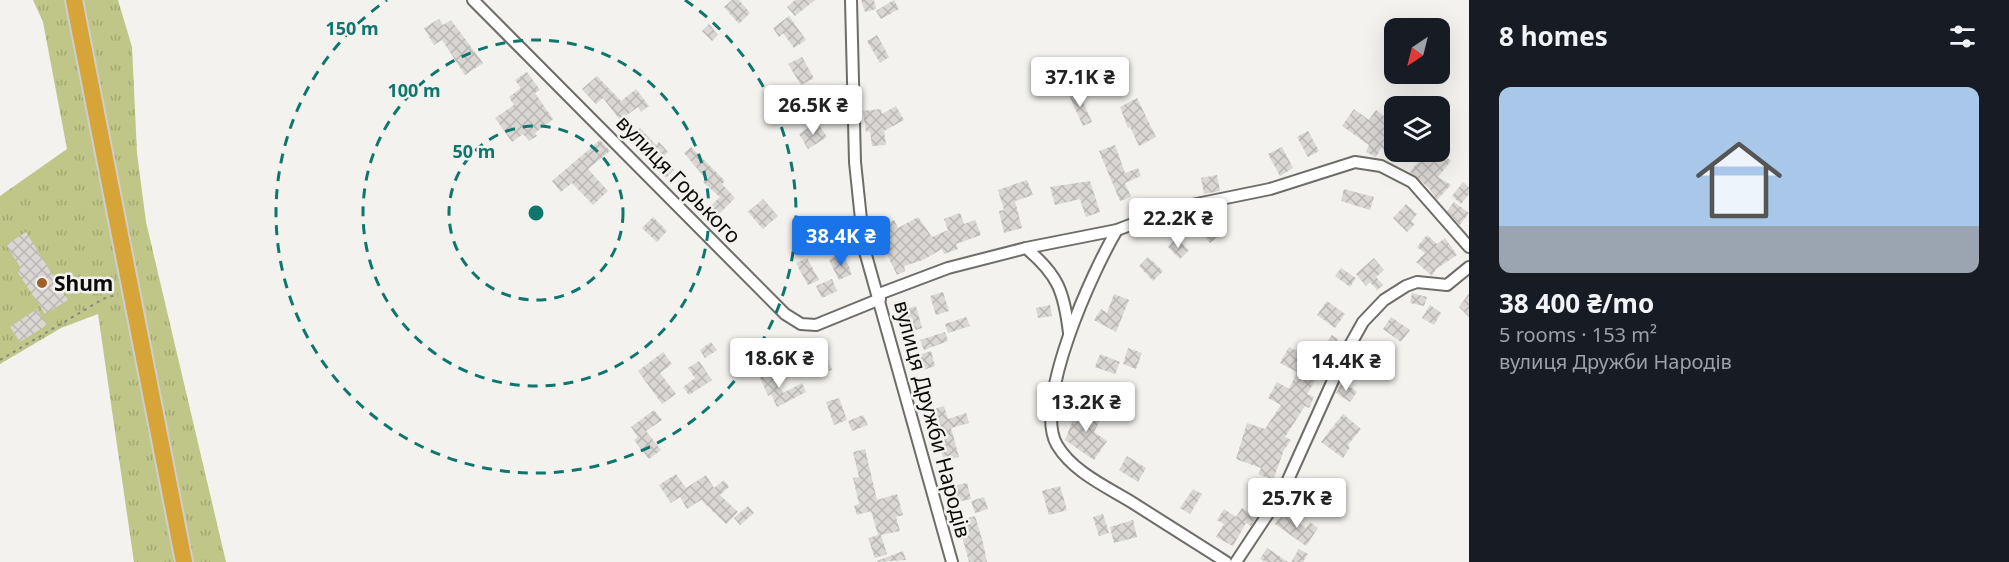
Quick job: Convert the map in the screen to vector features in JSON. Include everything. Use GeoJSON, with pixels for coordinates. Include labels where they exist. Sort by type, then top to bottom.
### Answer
{"type":"FeatureCollection","features":[{"type":"Feature","properties":{"kind":"highway"},"geometry":{"type":"LineString","coordinates":[[74,0],[184,562]]}},
{"type":"Feature","properties":{"kind":"street","name":"вулиця Горького"},"geometry":{"type":"LineString","coordinates":[[473,0],[785,314],[801,324],[816,325],[948,268],[1026,248],[1117,230],[1172,209],[1270,189],[1344,164],[1360,162],[1389,169],[1412,182],[1469,247]]}},
{"type":"Feature","properties":{"kind":"street","name":"вулиця Дружби Народів"},"geometry":{"type":"LineString","coordinates":[[851,0],[855,162],[860,226],[864,248],[952,562]]}},
{"type":"Feature","properties":{"kind":"street"},"geometry":{"type":"LineString","coordinates":[[1117,230],[1093,274],[1069,336],[1050,416],[1051,429],[1059,448],[1090,476],[1226,562]]}},
{"type":"Feature","properties":{"kind":"street"},"geometry":{"type":"LineString","coordinates":[[1026,248],[1043,262],[1058,283],[1066,307],[1069,336]]}},
{"type":"Feature","properties":{"kind":"street"},"geometry":{"type":"LineString","coordinates":[[1236,562],[1283,491],[1348,347],[1368,316],[1384,300],[1406,286],[1419,282],[1444,286],[1469,267]]}},
{"type":"Feature","properties":{"kind":"path"},"geometry":{"type":"LineString","coordinates":[[0,360],[103,299],[130,291]]}},
{"type":"Feature","properties":{"kind":"green space"},"geometry":{"type":"Polygon","coordinates":[[[33,0],[118,0],[132,47],[137,153],[146,222],[226,562],[134,562],[98,314],[61,328],[0,364],[0,196],[67,149],[43,22],[33,0]]]}},
{"type":"Feature","properties":{"kind":"building"},"geometry":{"type":"Polygon","coordinates":[[[732,0],[739,0],[750,13],[739,24],[724,7],[732,0]]]}},
{"type":"Feature","properties":{"kind":"building"},"geometry":{"type":"Polygon","coordinates":[[[795,0],[815,0],[795,16],[787,7],[795,0]]]}},
{"type":"Feature","properties":{"kind":"building"},"geometry":{"type":"Polygon","coordinates":[[[861,0],[874,0],[876,9],[865,12],[861,0]]]}},
{"type":"Feature","properties":{"kind":"building"},"geometry":{"type":"Polygon","coordinates":[[[894,0],[899,9],[881,19],[876,11],[894,0]]]}},
{"type":"Feature","properties":{"kind":"building"},"geometry":{"type":"Polygon","coordinates":[[[789,16],[806,40],[794,48],[783,33],[779,37],[773,28],[789,16]]]}},
{"type":"Feature","properties":{"kind":"building"},"geometry":{"type":"Polygon","coordinates":[[[439,19],[443,25],[451,20],[483,63],[465,75],[442,40],[434,45],[424,28],[439,19]]]}},
{"type":"Feature","properties":{"kind":"building"},"geometry":{"type":"Polygon","coordinates":[[[709,24],[718,35],[712,41],[702,31],[709,24]]]}},
{"type":"Feature","properties":{"kind":"building"},"geometry":{"type":"Polygon","coordinates":[[[877,35],[889,57],[880,63],[867,41],[877,35]]]}},
{"type":"Feature","properties":{"kind":"building"},"geometry":{"type":"Polygon","coordinates":[[[802,57],[814,78],[801,85],[788,64],[802,57]]]}},
{"type":"Feature","properties":{"kind":"building"},"geometry":{"type":"Polygon","coordinates":[[[527,72],[540,90],[535,93],[553,119],[535,133],[537,136],[529,141],[523,134],[512,142],[495,118],[514,105],[509,97],[521,88],[515,80],[527,72]]]}},
{"type":"Feature","properties":{"kind":"building"},"geometry":{"type":"Polygon","coordinates":[[[597,76],[621,101],[636,89],[649,106],[641,112],[638,107],[620,120],[603,98],[596,104],[582,89],[597,76]]]}},
{"type":"Feature","properties":{"kind":"building"},"geometry":{"type":"Polygon","coordinates":[[[1078,91],[1092,122],[1083,126],[1069,95],[1078,91]]]}},
{"type":"Feature","properties":{"kind":"building"},"geometry":{"type":"Polygon","coordinates":[[[1137,98],[1156,137],[1139,146],[1130,127],[1128,128],[1120,107],[1137,98]]]}},
{"type":"Feature","properties":{"kind":"building"},"geometry":{"type":"Polygon","coordinates":[[[896,106],[904,120],[884,131],[886,145],[872,146],[870,131],[866,132],[863,111],[881,109],[882,114],[896,106]]]}},
{"type":"Feature","properties":{"kind":"building"},"geometry":{"type":"Polygon","coordinates":[[[1354,109],[1369,120],[1376,110],[1384,116],[1384,151],[1381,148],[1376,157],[1366,152],[1369,145],[1342,126],[1354,109]]]}},
{"type":"Feature","properties":{"kind":"building"},"geometry":{"type":"Polygon","coordinates":[[[817,122],[827,137],[808,149],[799,134],[817,122]]]}},
{"type":"Feature","properties":{"kind":"building"},"geometry":{"type":"Polygon","coordinates":[[[640,128],[656,145],[659,142],[668,152],[663,157],[674,170],[666,178],[629,139],[640,128]]]}},
{"type":"Feature","properties":{"kind":"building"},"geometry":{"type":"Polygon","coordinates":[[[1308,131],[1319,151],[1308,157],[1297,137],[1308,131]]]}},
{"type":"Feature","properties":{"kind":"building"},"geometry":{"type":"Polygon","coordinates":[[[600,140],[610,151],[588,169],[608,191],[593,205],[572,183],[561,192],[552,181],[600,140]]]}},
{"type":"Feature","properties":{"kind":"building"},"geometry":{"type":"Polygon","coordinates":[[[1115,145],[1125,173],[1138,168],[1141,176],[1125,183],[1131,197],[1120,201],[1099,151],[1115,145]]]}},
{"type":"Feature","properties":{"kind":"building"},"geometry":{"type":"Polygon","coordinates":[[[691,147],[725,181],[722,184],[735,198],[713,220],[705,211],[720,197],[703,182],[706,179],[684,153],[691,147]]]}},
{"type":"Feature","properties":{"kind":"building"},"geometry":{"type":"Polygon","coordinates":[[[1282,147],[1293,168],[1280,176],[1268,154],[1282,147]]]}},
{"type":"Feature","properties":{"kind":"building"},"geometry":{"type":"Polygon","coordinates":[[[1450,160],[1451,161],[1438,177],[1451,185],[1437,200],[1429,188],[1410,172],[1418,162],[1450,162],[1450,160]]]}},
{"type":"Feature","properties":{"kind":"building"},"geometry":{"type":"Polygon","coordinates":[[[1217,175],[1220,191],[1204,194],[1201,178],[1217,175]]]}},
{"type":"Feature","properties":{"kind":"building"},"geometry":{"type":"Polygon","coordinates":[[[1027,180],[1033,195],[1015,201],[1022,228],[1004,233],[999,211],[1004,210],[998,190],[1027,180]]]}},
{"type":"Feature","properties":{"kind":"building"},"geometry":{"type":"Polygon","coordinates":[[[1090,181],[1100,212],[1086,217],[1080,199],[1055,205],[1050,187],[1090,181]]]}},
{"type":"Feature","properties":{"kind":"building"},"geometry":{"type":"Polygon","coordinates":[[[1463,182],[1469,187],[1469,194],[1461,204],[1452,196],[1463,182]]]}},
{"type":"Feature","properties":{"kind":"building"},"geometry":{"type":"Polygon","coordinates":[[[1344,189],[1374,197],[1370,210],[1341,201],[1344,189]]]}},
{"type":"Feature","properties":{"kind":"building"},"geometry":{"type":"Polygon","coordinates":[[[763,199],[778,216],[763,229],[748,212],[763,199]]]}},
{"type":"Feature","properties":{"kind":"building"},"geometry":{"type":"Polygon","coordinates":[[[1454,202],[1469,213],[1460,225],[1447,211],[1454,202]]]}},
{"type":"Feature","properties":{"kind":"building"},"geometry":{"type":"Polygon","coordinates":[[[1406,204],[1417,214],[1411,221],[1415,224],[1407,232],[1393,218],[1406,204]]]}},
{"type":"Feature","properties":{"kind":"building"},"geometry":{"type":"Polygon","coordinates":[[[960,213],[964,224],[975,220],[981,235],[956,244],[958,249],[944,254],[942,249],[923,260],[904,266],[905,271],[897,275],[875,230],[894,220],[898,228],[918,217],[932,237],[948,230],[944,219],[960,213]]]}},
{"type":"Feature","properties":{"kind":"building"},"geometry":{"type":"Polygon","coordinates":[[[653,217],[667,231],[657,242],[642,228],[653,217]]]}},
{"type":"Feature","properties":{"kind":"building"},"geometry":{"type":"Polygon","coordinates":[[[1208,222],[1219,236],[1210,243],[1199,230],[1208,222]]]}},
{"type":"Feature","properties":{"kind":"building","name":"Shum"},"geometry":{"type":"Polygon","coordinates":[[[26,232],[68,300],[45,314],[17,271],[21,268],[6,245],[26,232]]]}},
{"type":"Feature","properties":{"kind":"building"},"geometry":{"type":"Polygon","coordinates":[[[1427,235],[1437,244],[1445,238],[1457,255],[1436,269],[1432,276],[1416,262],[1425,253],[1417,247],[1427,235]]]}},
{"type":"Feature","properties":{"kind":"building"},"geometry":{"type":"Polygon","coordinates":[[[1176,238],[1189,250],[1180,259],[1168,247],[1176,238]]]}},
{"type":"Feature","properties":{"kind":"building"},"geometry":{"type":"Polygon","coordinates":[[[843,253],[852,274],[839,280],[829,260],[843,253]]]}},
{"type":"Feature","properties":{"kind":"building"},"geometry":{"type":"Polygon","coordinates":[[[1148,257],[1163,271],[1153,281],[1139,266],[1148,257]]]}},
{"type":"Feature","properties":{"kind":"building"},"geometry":{"type":"Polygon","coordinates":[[[807,258],[819,280],[808,285],[796,263],[807,258]]]}},
{"type":"Feature","properties":{"kind":"building"},"geometry":{"type":"Polygon","coordinates":[[[1374,258],[1384,270],[1376,277],[1383,285],[1377,290],[1370,282],[1366,286],[1356,274],[1374,258]]]}},
{"type":"Feature","properties":{"kind":"building"},"geometry":{"type":"Polygon","coordinates":[[[1341,268],[1356,278],[1350,287],[1335,276],[1341,268]]]}},
{"type":"Feature","properties":{"kind":"building"},"geometry":{"type":"Polygon","coordinates":[[[832,279],[837,291],[822,298],[816,286],[832,279]]]}},
{"type":"Feature","properties":{"kind":"building"},"geometry":{"type":"Polygon","coordinates":[[[943,292],[949,311],[936,315],[930,296],[943,292]]]}},
{"type":"Feature","properties":{"kind":"building"},"geometry":{"type":"Polygon","coordinates":[[[1412,293],[1427,297],[1424,306],[1410,303],[1412,293]]]}},
{"type":"Feature","properties":{"kind":"building"},"geometry":{"type":"Polygon","coordinates":[[[1469,293],[1469,317],[1459,307],[1469,293]]]}},
{"type":"Feature","properties":{"kind":"building"},"geometry":{"type":"Polygon","coordinates":[[[1114,294],[1129,300],[1116,332],[1094,320],[1101,309],[1107,313],[1114,294]]]}},
{"type":"Feature","properties":{"kind":"building"},"geometry":{"type":"Polygon","coordinates":[[[1327,301],[1345,314],[1335,328],[1317,315],[1327,301]]]}},
{"type":"Feature","properties":{"kind":"building"},"geometry":{"type":"Polygon","coordinates":[[[1050,305],[1052,316],[1038,318],[1036,308],[1050,305]]]}},
{"type":"Feature","properties":{"kind":"building"},"geometry":{"type":"Polygon","coordinates":[[[1430,305],[1441,313],[1434,325],[1422,318],[1430,305]]]}},
{"type":"Feature","properties":{"kind":"building"},"geometry":{"type":"Polygon","coordinates":[[[916,306],[922,328],[907,333],[900,311],[916,306]]]}},
{"type":"Feature","properties":{"kind":"building"},"geometry":{"type":"Polygon","coordinates":[[[37,309],[47,325],[20,342],[10,327],[37,309]]]}},
{"type":"Feature","properties":{"kind":"building"},"geometry":{"type":"Polygon","coordinates":[[[966,317],[970,326],[948,333],[945,324],[966,317]]]}},
{"type":"Feature","properties":{"kind":"building"},"geometry":{"type":"Polygon","coordinates":[[[1391,317],[1410,330],[1401,342],[1383,329],[1391,317]]]}},
{"type":"Feature","properties":{"kind":"building"},"geometry":{"type":"Polygon","coordinates":[[[945,332],[948,341],[924,350],[920,340],[945,332]]]}},
{"type":"Feature","properties":{"kind":"building"},"geometry":{"type":"Polygon","coordinates":[[[1332,335],[1338,339],[1335,348],[1307,394],[1314,397],[1309,408],[1305,406],[1285,437],[1291,440],[1284,450],[1273,480],[1258,474],[1261,468],[1236,459],[1247,423],[1265,429],[1281,405],[1268,398],[1277,382],[1289,389],[1297,372],[1280,363],[1289,347],[1299,352],[1297,356],[1313,365],[1332,335]]]}},
{"type":"Feature","properties":{"kind":"building"},"geometry":{"type":"Polygon","coordinates":[[[711,342],[717,350],[705,358],[700,350],[711,342]]]}},
{"type":"Feature","properties":{"kind":"building"},"geometry":{"type":"Polygon","coordinates":[[[824,348],[832,370],[822,373],[818,362],[800,371],[794,359],[824,348]]]}},
{"type":"Feature","properties":{"kind":"building"},"geometry":{"type":"Polygon","coordinates":[[[1128,348],[1142,353],[1136,369],[1123,364],[1128,348]]]}},
{"type":"Feature","properties":{"kind":"building"},"geometry":{"type":"Polygon","coordinates":[[[931,351],[935,366],[923,370],[919,355],[931,351]]]}},
{"type":"Feature","properties":{"kind":"building"},"geometry":{"type":"Polygon","coordinates":[[[663,352],[672,364],[660,373],[676,394],[662,404],[638,371],[663,352]]]}},
{"type":"Feature","properties":{"kind":"building"},"geometry":{"type":"Polygon","coordinates":[[[1100,354],[1120,362],[1115,374],[1095,367],[1100,354]]]}},
{"type":"Feature","properties":{"kind":"building"},"geometry":{"type":"Polygon","coordinates":[[[699,361],[712,380],[689,395],[683,387],[695,378],[688,368],[699,361]]]}},
{"type":"Feature","properties":{"kind":"building"},"geometry":{"type":"Polygon","coordinates":[[[772,369],[783,393],[802,383],[806,392],[777,407],[771,394],[768,396],[759,375],[772,369]]]}},
{"type":"Feature","properties":{"kind":"building"},"geometry":{"type":"Polygon","coordinates":[[[1342,381],[1357,392],[1350,402],[1336,393],[1342,381]]]}},
{"type":"Feature","properties":{"kind":"building"},"geometry":{"type":"Polygon","coordinates":[[[839,398],[847,420],[834,425],[826,402],[839,398]]]}},
{"type":"Feature","properties":{"kind":"building"},"geometry":{"type":"Polygon","coordinates":[[[1079,405],[1101,418],[1094,432],[1107,441],[1094,460],[1065,440],[1079,405]]]}},
{"type":"Feature","properties":{"kind":"building"},"geometry":{"type":"Polygon","coordinates":[[[944,406],[948,419],[966,413],[969,423],[951,428],[959,457],[944,461],[930,410],[944,406]]]}},
{"type":"Feature","properties":{"kind":"building"},"geometry":{"type":"Polygon","coordinates":[[[654,410],[662,420],[646,431],[661,450],[649,459],[634,440],[638,437],[631,427],[654,410]]]}},
{"type":"Feature","properties":{"kind":"building"},"geometry":{"type":"Polygon","coordinates":[[[1343,414],[1361,429],[1348,445],[1350,447],[1343,458],[1321,442],[1343,414]]]}},
{"type":"Feature","properties":{"kind":"building"},"geometry":{"type":"Polygon","coordinates":[[[863,415],[868,425],[852,431],[848,421],[863,415]]]}},
{"type":"Feature","properties":{"kind":"building"},"geometry":{"type":"Polygon","coordinates":[[[865,449],[877,500],[897,494],[903,515],[896,517],[900,531],[881,535],[887,554],[875,558],[868,538],[878,535],[871,511],[857,515],[854,506],[859,504],[853,478],[859,477],[853,452],[865,449]]]}},
{"type":"Feature","properties":{"kind":"building"},"geometry":{"type":"Polygon","coordinates":[[[1127,456],[1146,468],[1138,482],[1119,470],[1127,456]]]}},
{"type":"Feature","properties":{"kind":"building"},"geometry":{"type":"Polygon","coordinates":[[[676,474],[686,488],[706,475],[714,488],[724,480],[729,487],[720,495],[738,512],[726,524],[701,500],[687,509],[680,497],[671,503],[659,485],[676,474]]]}},
{"type":"Feature","properties":{"kind":"building"},"geometry":{"type":"Polygon","coordinates":[[[1304,481],[1324,495],[1317,505],[1297,492],[1304,481]]]}},
{"type":"Feature","properties":{"kind":"building"},"geometry":{"type":"Polygon","coordinates":[[[1333,482],[1340,487],[1331,501],[1323,496],[1333,482]]]}},
{"type":"Feature","properties":{"kind":"building"},"geometry":{"type":"Polygon","coordinates":[[[967,483],[971,499],[957,502],[952,486],[967,483]]]}},
{"type":"Feature","properties":{"kind":"building"},"geometry":{"type":"Polygon","coordinates":[[[1060,486],[1067,510],[1049,515],[1042,491],[1060,486]]]}},
{"type":"Feature","properties":{"kind":"building"},"geometry":{"type":"Polygon","coordinates":[[[1193,489],[1202,494],[1190,514],[1180,508],[1193,489]]]}},
{"type":"Feature","properties":{"kind":"building"},"geometry":{"type":"Polygon","coordinates":[[[984,497],[988,509],[975,513],[971,501],[984,497]]]}},
{"type":"Feature","properties":{"kind":"building"},"geometry":{"type":"Polygon","coordinates":[[[748,506],[754,513],[740,525],[734,518],[748,506]]]}},
{"type":"Feature","properties":{"kind":"building"},"geometry":{"type":"Polygon","coordinates":[[[1242,508],[1256,517],[1251,526],[1246,523],[1233,546],[1216,537],[1224,524],[1217,520],[1224,509],[1236,517],[1242,508]]]}},
{"type":"Feature","properties":{"kind":"building"},"geometry":{"type":"Polygon","coordinates":[[[1283,512],[1306,528],[1310,522],[1318,528],[1306,546],[1275,524],[1283,512]]]}},
{"type":"Feature","properties":{"kind":"building"},"geometry":{"type":"Polygon","coordinates":[[[1103,514],[1109,533],[1099,536],[1093,517],[1103,514]]]}},
{"type":"Feature","properties":{"kind":"building"},"geometry":{"type":"Polygon","coordinates":[[[975,516],[987,562],[969,562],[958,521],[975,516]]]}},
{"type":"Feature","properties":{"kind":"building"},"geometry":{"type":"Polygon","coordinates":[[[1133,520],[1137,537],[1114,543],[1110,527],[1133,520]]]}},
{"type":"Feature","properties":{"kind":"building"},"geometry":{"type":"Polygon","coordinates":[[[1267,548],[1288,562],[1266,562],[1260,559],[1267,548]]]}},
{"type":"Feature","properties":{"kind":"building"},"geometry":{"type":"Polygon","coordinates":[[[1299,549],[1308,554],[1303,562],[1291,562],[1299,549]]]}},
{"type":"Feature","properties":{"kind":"building"},"geometry":{"type":"Polygon","coordinates":[[[903,551],[906,560],[877,562],[877,561],[903,551]]]}},
{"type":"Feature","properties":{"kind":"place","name":"Shum"},"geometry":{"type":"Point","coordinates":[42,283]}}]}
